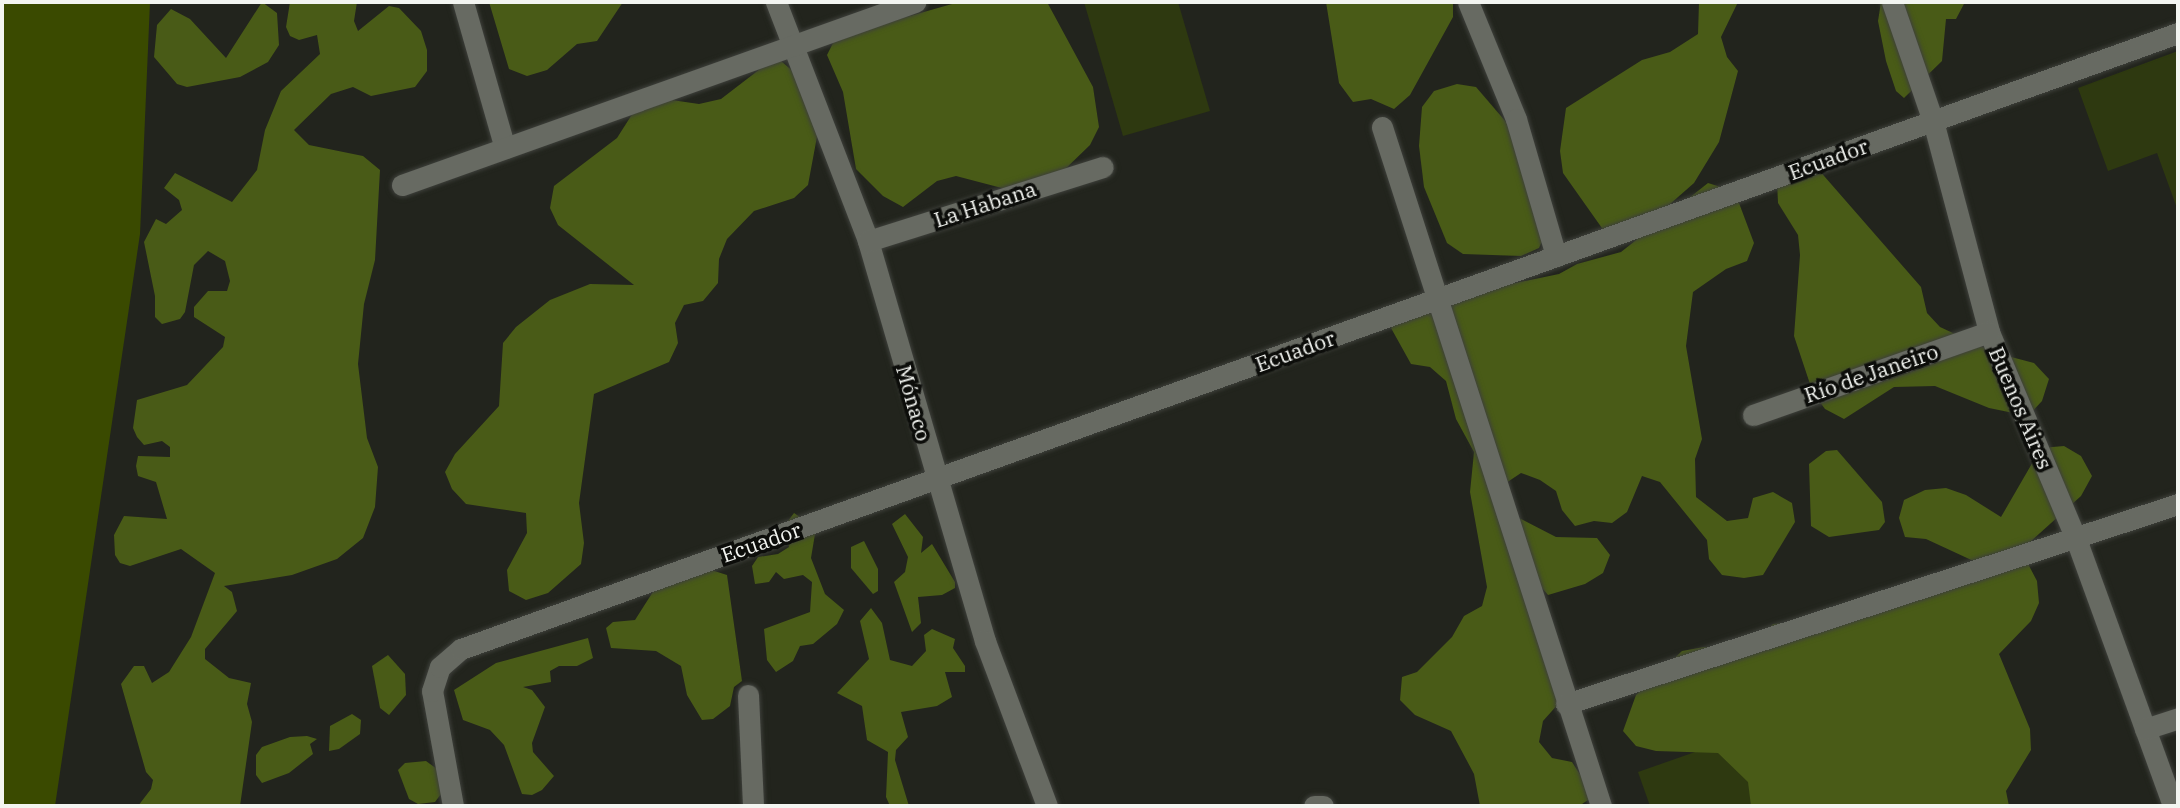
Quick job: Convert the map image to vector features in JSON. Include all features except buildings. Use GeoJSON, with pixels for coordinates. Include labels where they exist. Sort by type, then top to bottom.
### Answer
{"type":"FeatureCollection","features":[{"type":"Feature","properties":{"kind":"street"},"geometry":{"type":"LineString","coordinates":[[463,2],[505,148]]}},
{"type":"Feature","properties":{"kind":"street","name":"Mónaco"},"geometry":{"type":"LineString","coordinates":[[776,2],[868,241],[936,482],[985,641],[1046,806]]}},
{"type":"Feature","properties":{"kind":"street"},"geometry":{"type":"LineString","coordinates":[[402,185],[915,2]]}},
{"type":"Feature","properties":{"kind":"street"},"geometry":{"type":"LineString","coordinates":[[1468,2],[1516,119],[1556,256]]}},
{"type":"Feature","properties":{"kind":"street","name":"Buenos Aires"},"geometry":{"type":"LineString","coordinates":[[1892,2],[1933,121],[1989,332],[2076,539],[2173,806]]}},
{"type":"Feature","properties":{"kind":"street","name":"Ecuador"},"geometry":{"type":"LineString","coordinates":[[453,806],[432,691],[440,667],[461,649],[936,482],[2178,33]]}},
{"type":"Feature","properties":{"kind":"street"},"geometry":{"type":"LineString","coordinates":[[1381,127],[1440,298],[1566,704],[1601,806]]}},
{"type":"Feature","properties":{"kind":"street","name":"La Habana"},"geometry":{"type":"LineString","coordinates":[[868,241],[1103,167]]}},
{"type":"Feature","properties":{"kind":"street","name":"Río de Janeiro"},"geometry":{"type":"LineString","coordinates":[[1753,415],[1989,332]]}},
{"type":"Feature","properties":{"kind":"street"},"geometry":{"type":"LineString","coordinates":[[1566,704],[2178,504]]}},
{"type":"Feature","properties":{"kind":"street"},"geometry":{"type":"LineString","coordinates":[[748,695],[753,806]]}},
{"type":"Feature","properties":{"kind":"street"},"geometry":{"type":"LineString","coordinates":[[2145,729],[2178,718]]}},
{"type":"Feature","properties":{"kind":"street"},"geometry":{"type":"LineString","coordinates":[[1314,806],[1323,806]]}},
{"type":"Feature","properties":{"kind":"shaded area"},"geometry":{"type":"Polygon","coordinates":[[[2,2],[150,2],[140,234],[55,806],[2,806],[2,2]]]}},
{"type":"Feature","properties":{"kind":"shaded area"},"geometry":{"type":"Polygon","coordinates":[[[262,2],[277,13],[279,45],[268,62],[240,77],[187,87],[177,84],[154,57],[157,25],[171,9],[190,19],[226,58],[262,2]]]}},
{"type":"Feature","properties":{"kind":"shaded area"},"geometry":{"type":"Polygon","coordinates":[[[290,2],[357,2],[354,21],[358,31],[389,6],[399,8],[421,31],[427,50],[427,71],[415,87],[371,96],[353,87],[331,94],[294,130],[309,145],[363,156],[380,170],[375,260],[364,304],[358,364],[367,438],[378,467],[375,507],[363,538],[337,559],[292,575],[224,586],[232,592],[237,611],[205,649],[205,659],[229,678],[251,683],[247,704],[252,722],[240,806],[138,806],[151,789],[153,780],[146,772],[121,684],[134,666],[144,666],[152,683],[169,672],[191,637],[215,573],[181,549],[130,566],[120,563],[115,555],[114,535],[124,516],[167,519],[156,482],[138,476],[136,466],[138,456],[170,457],[170,447],[162,441],[144,445],[137,437],[133,428],[137,400],[187,385],[223,347],[225,337],[194,317],[194,307],[208,291],[227,291],[230,281],[225,261],[208,251],[194,265],[185,312],[180,319],[162,324],[155,317],[155,296],[144,242],[156,219],[166,224],[182,210],[179,200],[164,188],[175,173],[232,202],[257,170],[265,130],[281,91],[320,54],[317,35],[299,40],[290,36],[286,27],[290,2]]]}},
{"type":"Feature","properties":{"kind":"shaded area"},"geometry":{"type":"Polygon","coordinates":[[[489,2],[623,2],[597,41],[577,44],[547,70],[527,76],[509,69],[489,2]]]}},
{"type":"Feature","properties":{"kind":"shaded area"},"geometry":{"type":"Polygon","coordinates":[[[959,2],[1047,2],[1093,87],[1099,127],[1090,145],[1058,176],[1017,192],[956,176],[937,181],[903,207],[883,196],[856,169],[843,92],[827,55],[836,37],[959,2]]]}},
{"type":"Feature","properties":{"kind":"shaded area"},"geometry":{"type":"Polygon","coordinates":[[[1084,2],[1178,2],[1210,111],[1123,136],[1084,2]]]}},
{"type":"Feature","properties":{"kind":"shaded area"},"geometry":{"type":"Polygon","coordinates":[[[1326,2],[1453,2],[1453,17],[1410,95],[1394,109],[1371,99],[1353,102],[1339,83],[1326,2]]]}},
{"type":"Feature","properties":{"kind":"shaded area"},"geometry":{"type":"Polygon","coordinates":[[[1699,2],[1738,2],[1721,37],[1727,57],[1738,71],[1719,142],[1694,183],[1636,234],[1604,231],[1563,173],[1560,151],[1566,108],[1642,60],[1670,52],[1698,34],[1699,2]]]}},
{"type":"Feature","properties":{"kind":"shaded area"},"geometry":{"type":"Polygon","coordinates":[[[1881,2],[1965,2],[1956,19],[1946,19],[1942,61],[1904,98],[1896,91],[1886,61],[1878,21],[1881,2]]]}},
{"type":"Feature","properties":{"kind":"shaded area"},"geometry":{"type":"Polygon","coordinates":[[[2178,51],[2178,211],[2157,153],[2108,171],[2078,88],[2178,51]]]}},
{"type":"Feature","properties":{"kind":"shaded area"},"geometry":{"type":"Polygon","coordinates":[[[781,61],[795,73],[819,126],[808,185],[794,198],[754,211],[727,239],[719,259],[718,283],[703,301],[684,305],[675,323],[678,343],[669,362],[594,394],[579,503],[584,543],[581,564],[548,593],[526,600],[509,591],[507,570],[527,533],[526,513],[466,504],[452,489],[445,472],[455,454],[499,406],[503,343],[516,327],[550,300],[590,284],[634,285],[558,225],[550,208],[554,186],[617,138],[638,105],[658,98],[699,104],[721,99],[760,69],[781,61]]]}},
{"type":"Feature","properties":{"kind":"shaded area"},"geometry":{"type":"Polygon","coordinates":[[[1457,84],[1476,87],[1519,137],[1547,230],[1539,248],[1521,256],[1463,254],[1447,243],[1424,187],[1419,146],[1422,107],[1434,91],[1457,84]]]}},
{"type":"Feature","properties":{"kind":"shaded area"},"geometry":{"type":"Polygon","coordinates":[[[1811,161],[1921,287],[1927,313],[1940,327],[1996,353],[2034,363],[2049,379],[2042,401],[2028,416],[1989,408],[1935,386],[1894,387],[1844,419],[1825,409],[1813,393],[1794,336],[1800,255],[1798,235],[1778,203],[1777,182],[1811,161]]]}},
{"type":"Feature","properties":{"kind":"shaded area"},"geometry":{"type":"Polygon","coordinates":[[[1708,183],[1727,189],[1739,203],[1754,243],[1747,261],[1726,269],[1693,292],[1686,346],[1702,439],[1695,459],[1696,497],[1727,521],[1748,518],[1753,498],[1773,492],[1792,503],[1795,522],[1763,575],[1744,578],[1722,575],[1709,559],[1707,540],[1660,482],[1642,476],[1627,512],[1612,523],[1594,521],[1575,526],[1562,510],[1556,491],[1540,480],[1521,473],[1506,483],[1506,502],[1519,518],[1556,537],[1597,538],[1610,555],[1603,573],[1585,584],[1548,595],[1535,580],[1568,693],[1543,721],[1539,742],[1552,758],[1572,762],[1594,796],[1579,806],[1480,806],[1474,774],[1451,731],[1415,715],[1400,700],[1402,677],[1417,672],[1452,637],[1464,616],[1482,606],[1487,587],[1470,492],[1474,452],[1456,419],[1446,381],[1430,367],[1411,364],[1391,328],[1405,313],[1466,293],[1559,274],[1577,264],[1621,252],[1708,183]]]}},
{"type":"Feature","properties":{"kind":"shaded area"},"geometry":{"type":"Polygon","coordinates":[[[2064,446],[2081,456],[2092,476],[2081,496],[2030,542],[2027,562],[2037,581],[2039,603],[2031,621],[1999,654],[2030,729],[2031,750],[2006,791],[2009,806],[1751,806],[1748,782],[1718,753],[1656,751],[1636,746],[1623,731],[1636,695],[1682,651],[1704,647],[1747,651],[1773,624],[1836,619],[1980,564],[1926,539],[1905,537],[1899,518],[1904,500],[1925,490],[1946,488],[1966,495],[2001,517],[2041,448],[2064,446]]]}},
{"type":"Feature","properties":{"kind":"shaded area"},"geometry":{"type":"Polygon","coordinates":[[[1837,450],[1882,502],[1885,522],[1879,530],[1829,537],[1811,526],[1809,464],[1826,451],[1837,450]]]}},
{"type":"Feature","properties":{"kind":"shaded area"},"geometry":{"type":"Polygon","coordinates":[[[794,513],[816,528],[811,558],[825,594],[844,610],[837,624],[813,644],[800,646],[793,661],[776,672],[767,660],[764,629],[810,612],[812,582],[803,575],[784,579],[776,572],[769,582],[755,584],[752,566],[758,557],[778,554],[789,547],[785,525],[794,513]]]}},
{"type":"Feature","properties":{"kind":"shaded area"},"geometry":{"type":"Polygon","coordinates":[[[905,514],[923,537],[921,553],[932,544],[955,582],[955,588],[942,595],[918,597],[921,623],[912,632],[894,582],[905,572],[908,557],[892,524],[905,514]]]}},
{"type":"Feature","properties":{"kind":"shaded area"},"geometry":{"type":"Polygon","coordinates":[[[864,541],[878,569],[878,591],[873,594],[851,568],[851,547],[864,541]]]}},
{"type":"Feature","properties":{"kind":"shaded area"},"geometry":{"type":"Polygon","coordinates":[[[708,569],[727,575],[742,681],[734,687],[730,706],[713,719],[702,720],[687,695],[681,666],[656,651],[611,648],[606,628],[613,622],[635,620],[656,587],[708,569]]]}},
{"type":"Feature","properties":{"kind":"shaded area"},"geometry":{"type":"Polygon","coordinates":[[[871,608],[882,623],[890,660],[912,666],[926,651],[924,635],[932,629],[955,639],[953,648],[965,666],[965,672],[945,672],[952,697],[937,706],[901,712],[908,737],[896,750],[895,760],[909,806],[890,806],[886,797],[888,752],[867,740],[862,706],[837,693],[869,659],[860,621],[871,608]]]}},
{"type":"Feature","properties":{"kind":"shaded area"},"geometry":{"type":"Polygon","coordinates":[[[588,638],[593,658],[577,666],[559,666],[550,671],[551,682],[523,687],[532,690],[545,707],[532,743],[533,752],[554,776],[542,790],[532,795],[522,794],[504,745],[490,730],[463,720],[454,690],[496,663],[588,638]]]}},
{"type":"Feature","properties":{"kind":"shaded area"},"geometry":{"type":"Polygon","coordinates":[[[388,655],[405,674],[406,695],[389,715],[380,708],[372,666],[388,655]]]}},
{"type":"Feature","properties":{"kind":"shaded area"},"geometry":{"type":"Polygon","coordinates":[[[352,714],[361,720],[360,734],[339,749],[329,751],[330,726],[352,714]]]}},
{"type":"Feature","properties":{"kind":"shaded area"},"geometry":{"type":"Polygon","coordinates":[[[307,736],[317,739],[310,744],[313,754],[289,773],[262,783],[256,775],[256,755],[262,747],[290,737],[307,736]]]}},
{"type":"Feature","properties":{"kind":"shaded area"},"geometry":{"type":"Polygon","coordinates":[[[1735,738],[1759,806],[1650,806],[1638,772],[1735,738]]]}},
{"type":"Feature","properties":{"kind":"shaded area"},"geometry":{"type":"Polygon","coordinates":[[[426,761],[437,769],[441,794],[435,802],[418,804],[409,799],[398,770],[405,763],[426,761]]]}}]}
